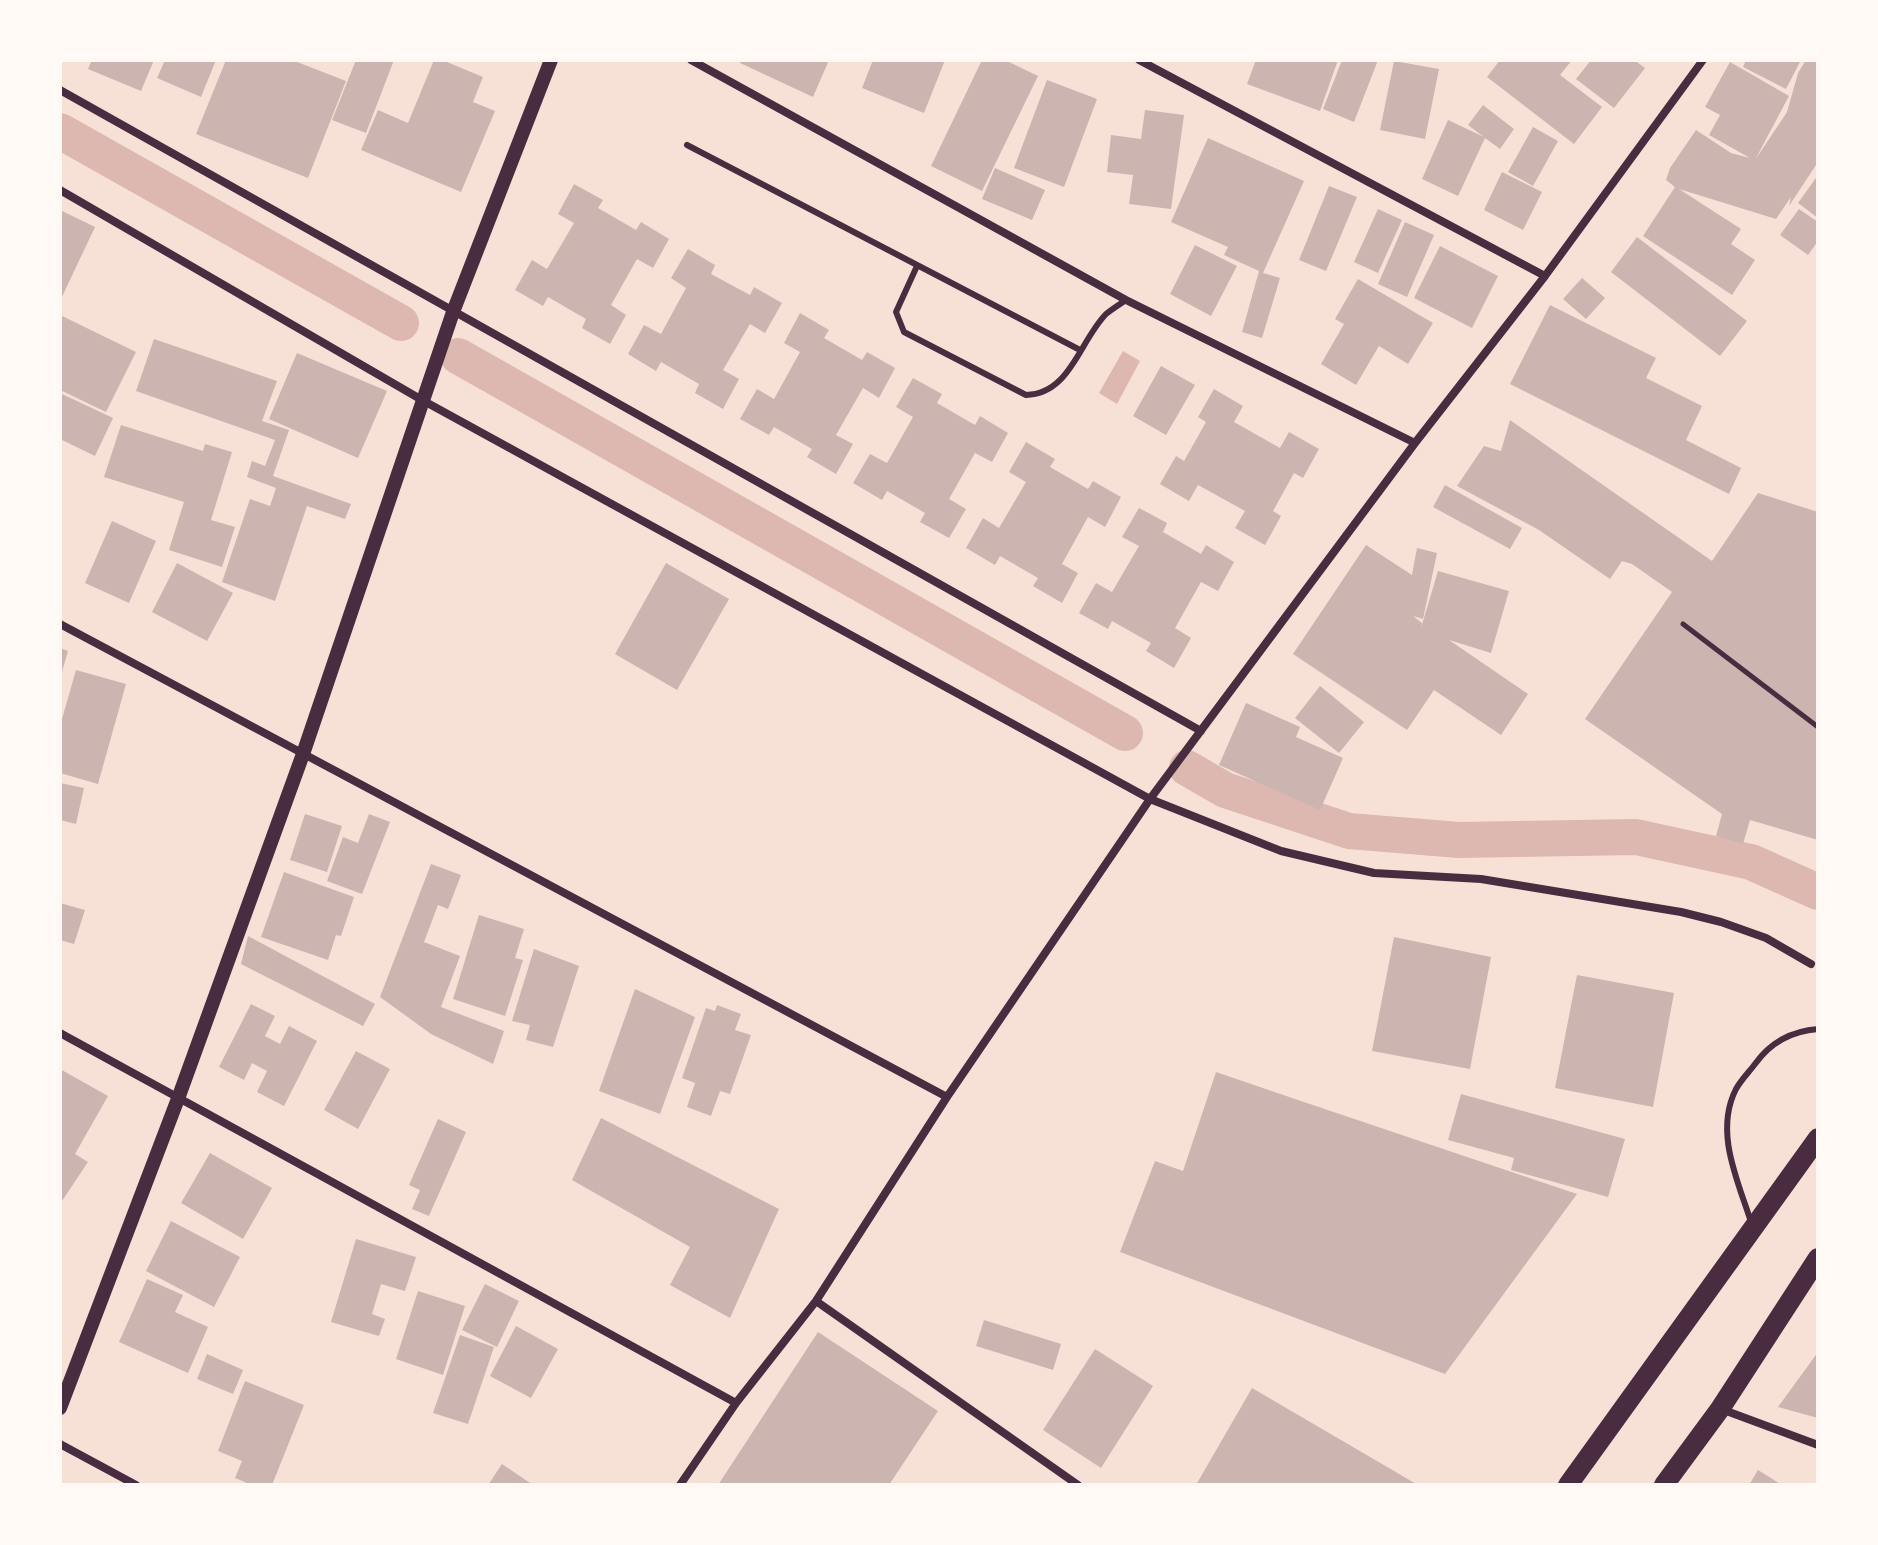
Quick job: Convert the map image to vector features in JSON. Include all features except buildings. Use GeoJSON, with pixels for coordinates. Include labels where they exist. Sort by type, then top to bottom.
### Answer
{"type":"FeatureCollection","features":[{"type":"Feature","properties":{"kind":"main road"},"geometry":{"type":"LineString","coordinates":[[1568,1485],[1818,1138]]}},
{"type":"Feature","properties":{"kind":"main road"},"geometry":{"type":"LineString","coordinates":[[1664,1485],[1720,1409],[1818,1258]]}},
{"type":"Feature","properties":{"kind":"street"},"geometry":{"type":"LineString","coordinates":[[60,1408],[179,1096],[303,754],[453,312],[551,60]]}},
{"type":"Feature","properties":{"kind":"street"},"geometry":{"type":"LineString","coordinates":[[691,60],[1126,300],[1415,443]]}},
{"type":"Feature","properties":{"kind":"street"},"geometry":{"type":"LineString","coordinates":[[1139,60],[1545,276]]}},
{"type":"Feature","properties":{"kind":"street"},"geometry":{"type":"LineString","coordinates":[[680,1485],[736,1403],[816,1301],[947,1097],[1150,799],[1415,443],[1545,276],[1703,60]]}},
{"type":"Feature","properties":{"kind":"street"},"geometry":{"type":"LineString","coordinates":[[60,90],[1201,731]]}},
{"type":"Feature","properties":{"kind":"street"},"geometry":{"type":"LineString","coordinates":[[60,190],[422,400],[1150,799],[1281,851],[1374,873],[1481,879],[1681,912],[1766,938],[1811,964]]}},
{"type":"Feature","properties":{"kind":"street"},"geometry":{"type":"LineString","coordinates":[[60,624],[947,1097]]}},
{"type":"Feature","properties":{"kind":"street"},"geometry":{"type":"LineString","coordinates":[[60,1033],[736,1403]]}},
{"type":"Feature","properties":{"kind":"street"},"geometry":{"type":"LineString","coordinates":[[816,1301],[1078,1485]]}},
{"type":"Feature","properties":{"kind":"street"},"geometry":{"type":"LineString","coordinates":[[1720,1409],[1818,1445]]}},
{"type":"Feature","properties":{"kind":"street"},"geometry":{"type":"LineString","coordinates":[[60,1444],[136,1485]]}},
{"type":"Feature","properties":{"kind":"lane"},"geometry":{"type":"LineString","coordinates":[[687,145],[1080,350]]}},
{"type":"Feature","properties":{"kind":"lane"},"geometry":{"type":"LineString","coordinates":[[917,266],[896,312],[904,332],[1019,393],[1039,394],[1056,386],[1106,314],[1126,300]]}},
{"type":"Feature","properties":{"kind":"lane"},"geometry":{"type":"LineString","coordinates":[[1753,1228],[1728,1147],[1727,1119],[1736,1090],[1765,1049],[1791,1035],[1818,1029]]}},
{"type":"Feature","properties":{"kind":"path"},"geometry":{"type":"LineString","coordinates":[[1683,624],[1818,727]]}},
{"type":"Feature","properties":{"kind":"shaded area"},"geometry":{"type":"Polygon","coordinates":[[[1123,351],[1140,361],[1117,404],[1099,393],[1123,351]]]}},
{"type":"Feature","properties":{"kind":"waterway"},"geometry":{"type":"LineString","coordinates":[[60,131],[401,323]]}},
{"type":"Feature","properties":{"kind":"waterway"},"geometry":{"type":"LineString","coordinates":[[458,356],[1125,733]]}},
{"type":"Feature","properties":{"kind":"waterway"},"geometry":{"type":"LineString","coordinates":[[1187,768],[1225,790],[1349,831],[1459,840],[1636,837],[1751,862],[1818,892]]}}]}
